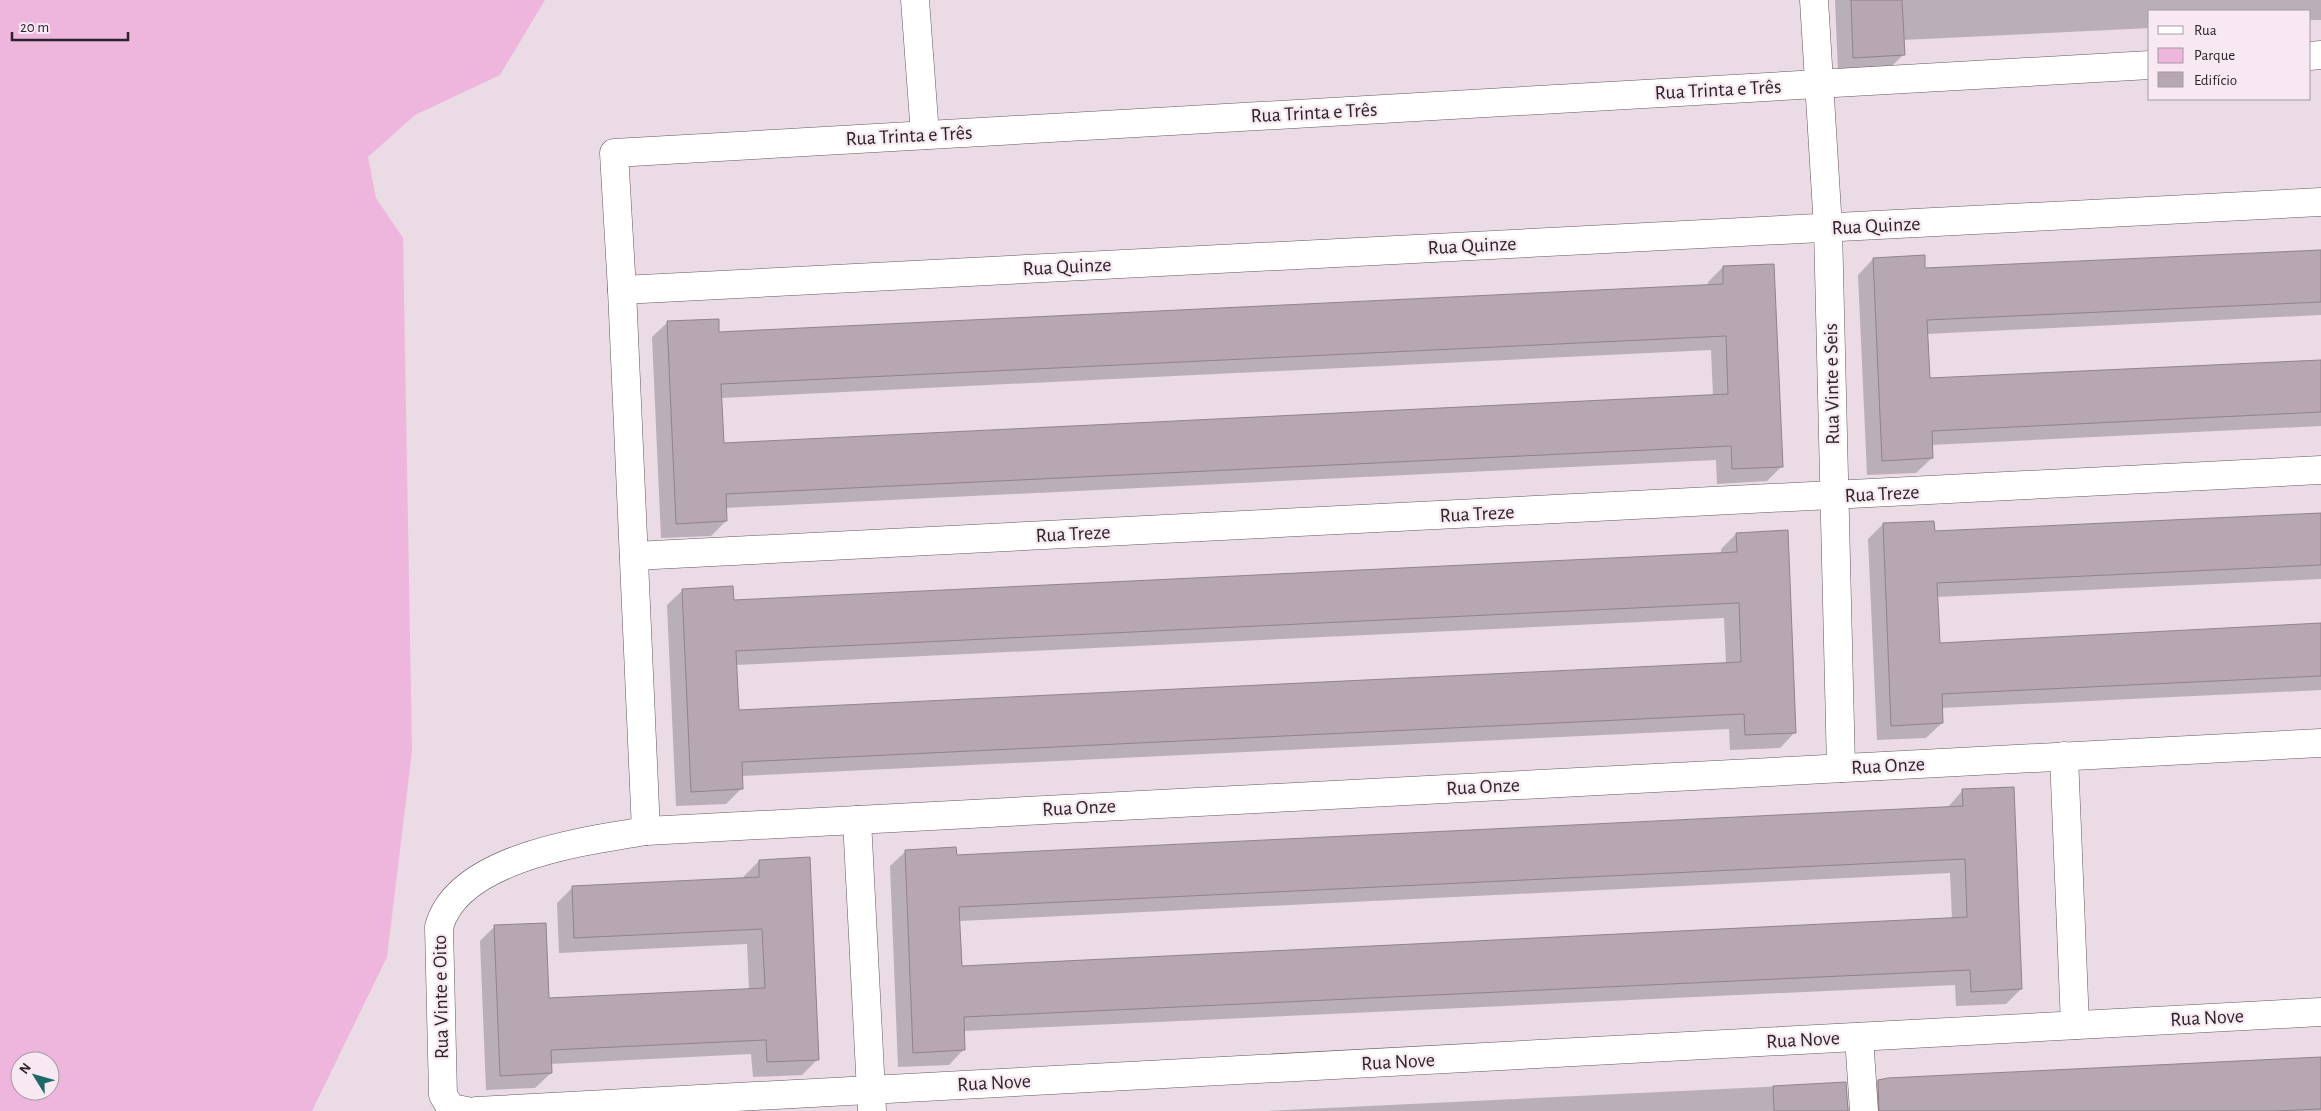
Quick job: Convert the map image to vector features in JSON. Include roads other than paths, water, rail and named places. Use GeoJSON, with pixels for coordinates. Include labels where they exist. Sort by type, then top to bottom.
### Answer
{"type":"FeatureCollection","features":[{"type":"Feature","properties":{"kind":"street"},"geometry":{"type":"LineString","coordinates":[[915,0],[925,135]]}},
{"type":"Feature","properties":{"kind":"street","name":"Rua Vinte e Seis"},"geometry":{"type":"LineString","coordinates":[[1814,0],[1828,228],[1841,768]]}},
{"type":"Feature","properties":{"kind":"street","name":"Rua Trinta e Três"},"geometry":{"type":"LineString","coordinates":[[622,290],[614,153],[2148,65]]}},
{"type":"Feature","properties":{"kind":"street","name":"Rua Quinze"},"geometry":{"type":"LineString","coordinates":[[622,290],[2321,202]]}},
{"type":"Feature","properties":{"kind":"street"},"geometry":{"type":"LineString","coordinates":[[622,290],[646,831]]}},
{"type":"Feature","properties":{"kind":"street","name":"Rua Treze"},"geometry":{"type":"LineString","coordinates":[[634,556],[2321,470]]}},
{"type":"Feature","properties":{"kind":"street","name":"Rua Onze"},"geometry":{"type":"LineString","coordinates":[[646,831],[2321,743]]}},
{"type":"Feature","properties":{"kind":"street"},"geometry":{"type":"LineString","coordinates":[[2064,756],[2075,1025]]}},
{"type":"Feature","properties":{"kind":"street"},"geometry":{"type":"LineString","coordinates":[[857,820],[871,1100]]}},
{"type":"Feature","properties":{"kind":"street","name":"Rua Vinte e Oito"},"geometry":{"type":"LineString","coordinates":[[467,1111],[451,1108],[443,1095],[439,927],[443,914],[451,902],[464,890],[492,871],[521,858],[562,845],[646,831]]}},
{"type":"Feature","properties":{"kind":"street","name":"Rua Nove"},"geometry":{"type":"LineString","coordinates":[[476,1111],[871,1100],[1859,1037],[2321,1012]]}},
{"type":"Feature","properties":{"kind":"street"},"geometry":{"type":"LineString","coordinates":[[1859,1037],[1864,1111]]}}]}
